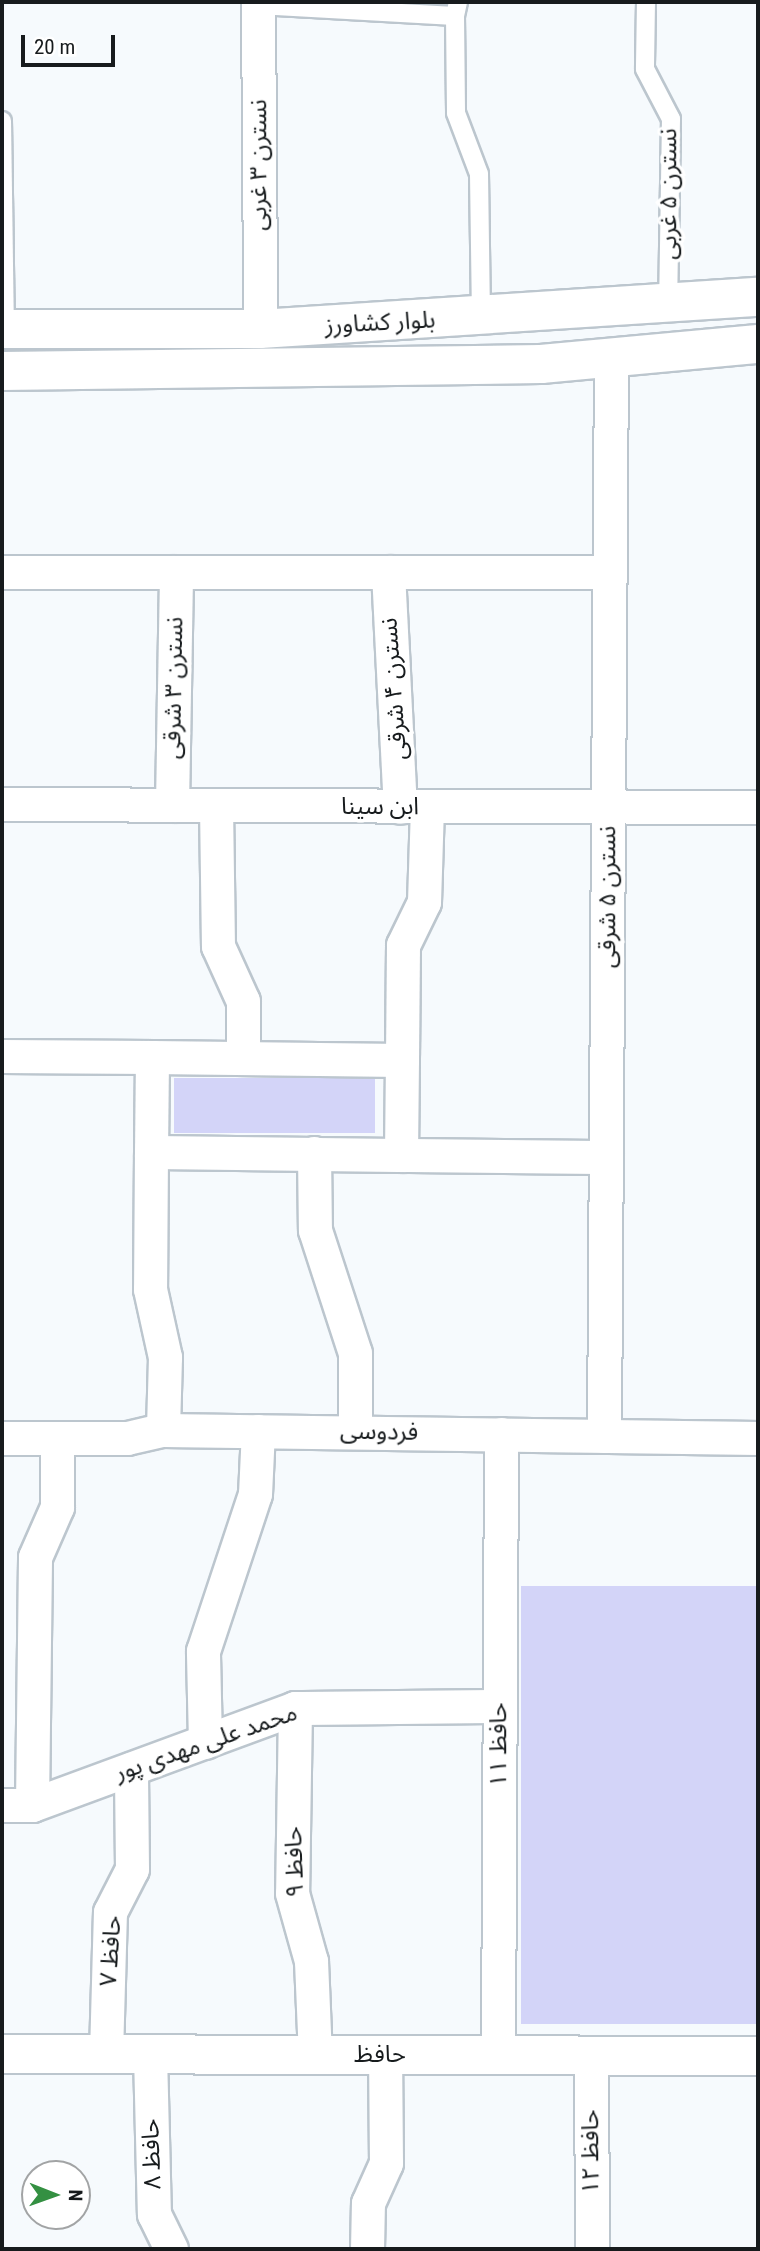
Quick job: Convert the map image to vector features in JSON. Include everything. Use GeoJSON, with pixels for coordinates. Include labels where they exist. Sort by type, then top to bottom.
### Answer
{"type":"FeatureCollection","features":[{"type":"Feature","properties":{"kind":"main road","name":"بلوار کشاورز"},"geometry":{"type":"LineString","coordinates":[[3,329],[260,329],[668,308],[758,297]]}},
{"type":"Feature","properties":{"kind":"main road","name":"بلوار کشاورز"},"geometry":{"type":"LineString","coordinates":[[2,371],[611,358],[758,344]]}},
{"type":"Feature","properties":{"kind":"main road","name":"حافظ"},"geometry":{"type":"LineString","coordinates":[[2,2054],[758,2056]]}},
{"type":"Feature","properties":{"kind":"street","name":"نسترن ۳ غربی"},"geometry":{"type":"LineString","coordinates":[[258,4],[260,329]]}},
{"type":"Feature","properties":{"kind":"street","name":"نسترن ۵ شرقی"},"geometry":{"type":"LineString","coordinates":[[604,1436],[611,358]]}},
{"type":"Feature","properties":{"kind":"street"},"geometry":{"type":"LineString","coordinates":[[2,572],[609,572]]}},
{"type":"Feature","properties":{"kind":"street","name":"نسترن ۳ شرقی"},"geometry":{"type":"LineString","coordinates":[[172,805],[176,572]]}},
{"type":"Feature","properties":{"kind":"street","name":"نسترن ۴ شرقی"},"geometry":{"type":"LineString","coordinates":[[388,572],[424,902],[403,945],[401,1155]]}},
{"type":"Feature","properties":{"kind":"street","name":"ابن سینا"},"geometry":{"type":"LineString","coordinates":[[2,804],[758,807]]}},
{"type":"Feature","properties":{"kind":"street"},"geometry":{"type":"LineString","coordinates":[[216,806],[218,946],[243,1001],[243,1058]]}},
{"type":"Feature","properties":{"kind":"street"},"geometry":{"type":"LineString","coordinates":[[2,1056],[402,1060]]}},
{"type":"Feature","properties":{"kind":"street"},"geometry":{"type":"LineString","coordinates":[[152,1057],[150,1289],[165,1357],[163,1430]]}},
{"type":"Feature","properties":{"kind":"street"},"geometry":{"type":"LineString","coordinates":[[151,1152],[606,1157]]}},
{"type":"Feature","properties":{"kind":"street"},"geometry":{"type":"LineString","coordinates":[[314,1153],[315,1230],[355,1353],[355,1432]]}},
{"type":"Feature","properties":{"kind":"street","name":"فردوسی"},"geometry":{"type":"LineString","coordinates":[[2,1438],[127,1438],[163,1430],[758,1438]]}},
{"type":"Feature","properties":{"kind":"street"},"geometry":{"type":"LineString","coordinates":[[205,1742],[203,1651],[255,1494],[258,1431]]}},
{"type":"Feature","properties":{"kind":"street","name":"حافظ ۱۱"},"geometry":{"type":"LineString","coordinates":[[498,2055],[501,1434]]}},
{"type":"Feature","properties":{"kind":"street"},"geometry":{"type":"LineString","coordinates":[[17,1805],[35,1557],[57,1507],[57,1438]]}},
{"type":"Feature","properties":{"kind":"street","name":"محمد علی مهدی پور"},"geometry":{"type":"LineString","coordinates":[[17,1805],[131,1769],[296,1709],[500,1706]]}},
{"type":"Feature","properties":{"kind":"street","name":"حافظ ۹"},"geometry":{"type":"LineString","coordinates":[[296,1709],[292,1893],[312,1961],[314,2055]]}},
{"type":"Feature","properties":{"kind":"street","name":"حافظ ۷"},"geometry":{"type":"LineString","coordinates":[[106,2054],[110,1912],[132,1869],[131,1769]]}},
{"type":"Feature","properties":{"kind":"street","name":"حافظ ۸"},"geometry":{"type":"LineString","coordinates":[[150,2054],[154,2214],[171,2249]]}},
{"type":"Feature","properties":{"kind":"street"},"geometry":{"type":"LineString","coordinates":[[367,2249],[368,2203],[386,2163],[386,2055]]}},
{"type":"Feature","properties":{"kind":"street","name":"حافظ ۱۲"},"geometry":{"type":"LineString","coordinates":[[591,2056],[592,2249]]}},
{"type":"Feature","properties":{"kind":"lane","name":"نسترن ۵ غربی"},"geometry":{"type":"LineString","coordinates":[[646,2],[645,69],[671,119],[668,308]]}},
{"type":"Feature","properties":{"kind":"lane"},"geometry":{"type":"LineString","coordinates":[[258,4],[456,9],[456,113],[479,174],[481,319]]}},
{"type":"Feature","properties":{"kind":"lane"},"geometry":{"type":"LineString","coordinates":[[2,121],[3,329]]}},
{"type":"Feature","properties":{"kind":"shaded area"},"geometry":{"type":"Polygon","coordinates":[[[174,1078],[375,1078],[375,1133],[174,1133],[174,1078]]]}},
{"type":"Feature","properties":{"kind":"shaded area"},"geometry":{"type":"Polygon","coordinates":[[[521,1586],[758,1586],[758,2024],[521,2024],[521,1586]]]}}]}
